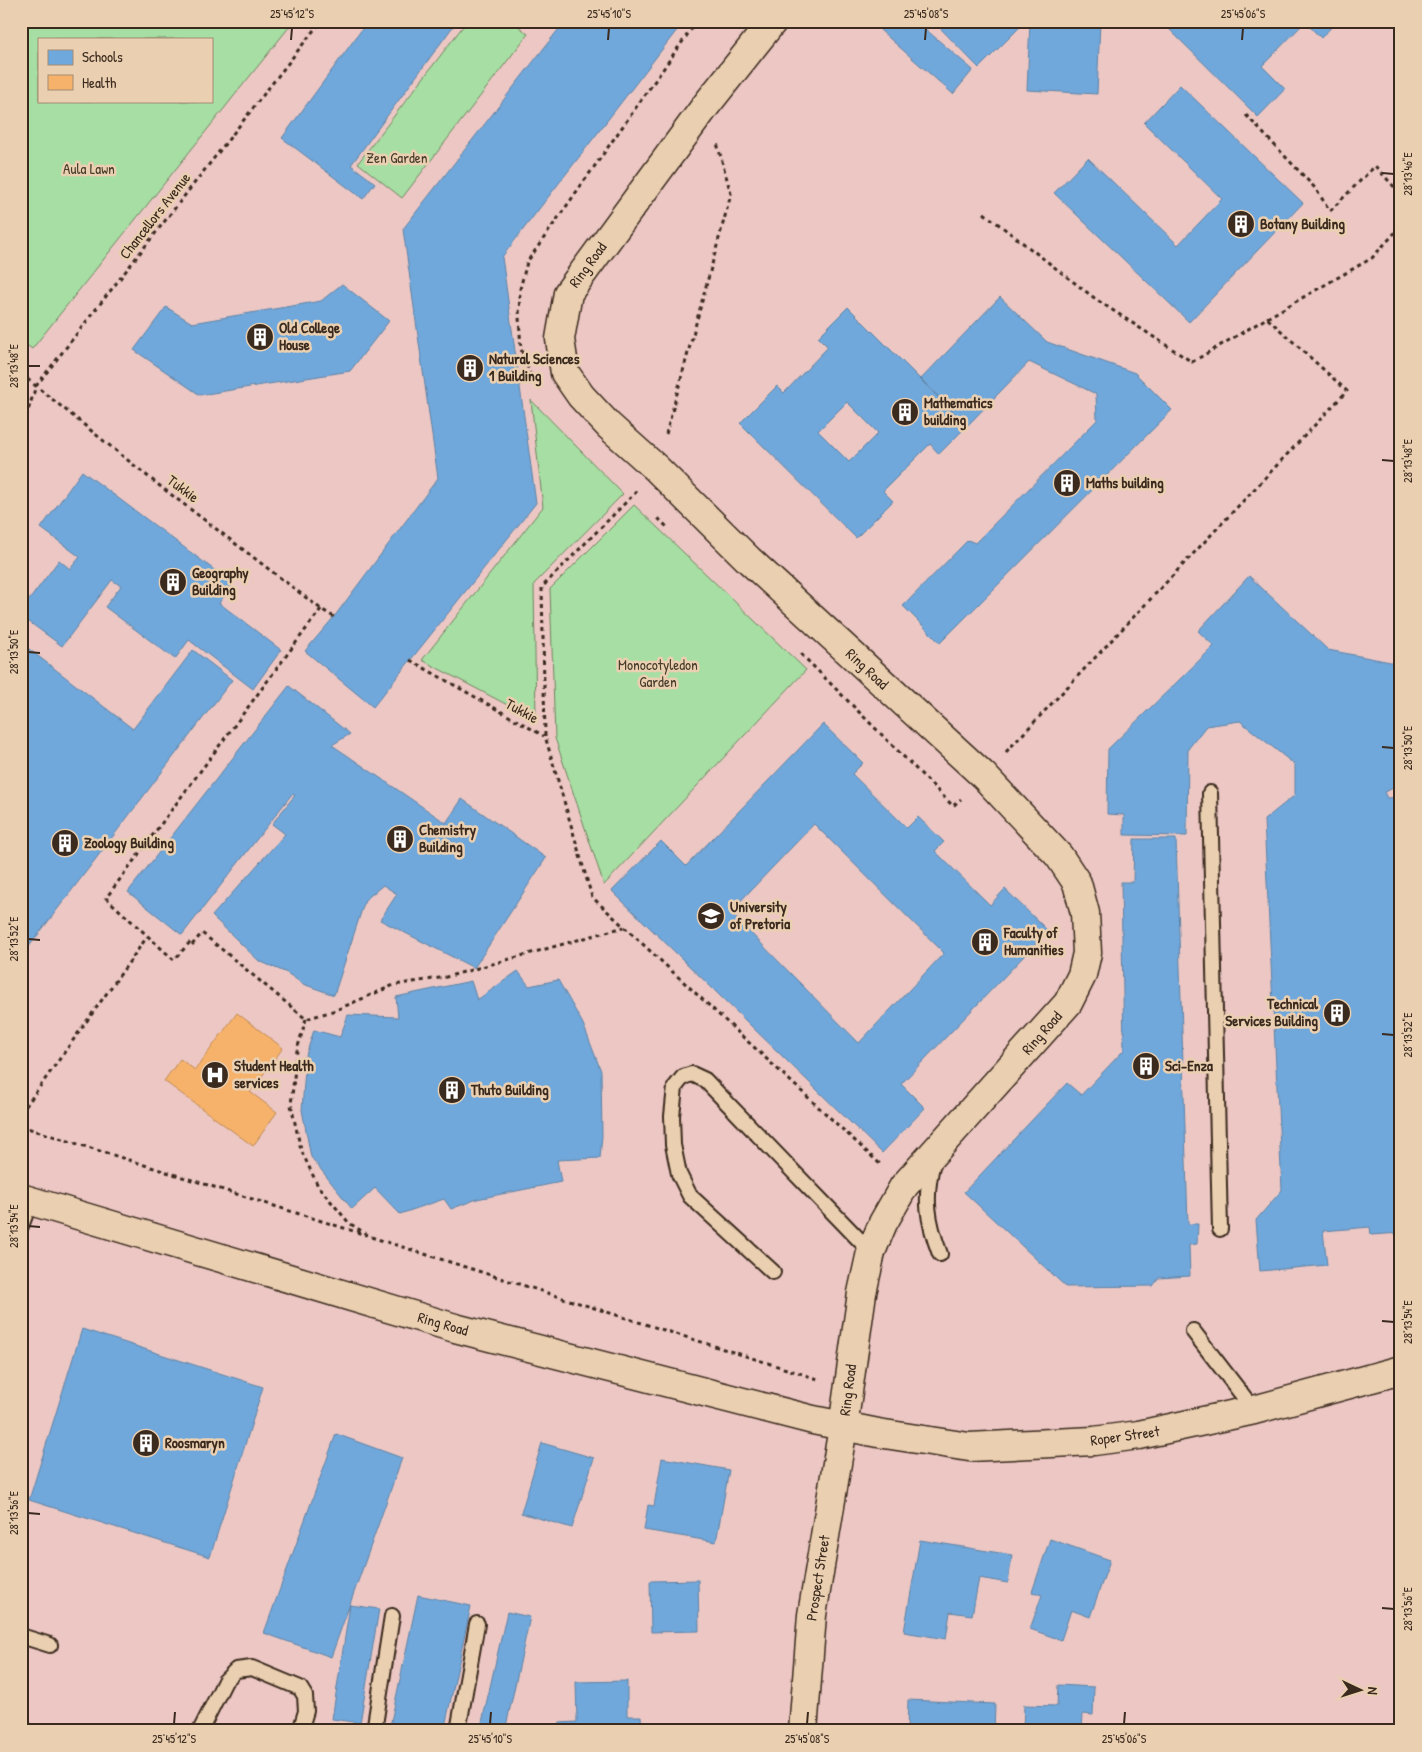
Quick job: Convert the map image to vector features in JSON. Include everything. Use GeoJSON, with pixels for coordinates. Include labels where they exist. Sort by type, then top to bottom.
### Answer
{"type":"FeatureCollection","features":[{"type":"Feature","properties":{"kind":"street","name":"Ring Road"},"geometry":{"type":"LineString","coordinates":[[26,1199],[455,1328],[843,1427],[862,1292],[871,1252],[883,1223],[904,1186],[1068,1003],[1082,975],[1087,954],[1086,913],[1077,882],[1059,856],[984,776],[749,560],[656,468],[608,426],[581,396],[565,373],[560,339],[568,293],[707,104],[773,21]]}},
{"type":"Feature","properties":{"kind":"street","name":"Roper Street"},"geometry":{"type":"LineString","coordinates":[[843,1427],[969,1447],[1094,1441],[1139,1435],[1254,1410],[1401,1370]]}},
{"type":"Feature","properties":{"kind":"street","name":"Prospect Street"},"geometry":{"type":"LineString","coordinates":[[803,1731],[812,1615],[843,1427]]}},
{"type":"Feature","properties":{"kind":"lane"},"geometry":{"type":"LineString","coordinates":[[1210,793],[1220,1229]]}},
{"type":"Feature","properties":{"kind":"lane"},"geometry":{"type":"LineString","coordinates":[[773,1272],[690,1196],[679,1174],[673,1145],[672,1116],[675,1087],[683,1077],[692,1074],[705,1080],[871,1252]]}},
{"type":"Feature","properties":{"kind":"lane"},"geometry":{"type":"LineString","coordinates":[[936,1150],[928,1180],[926,1197],[933,1236],[940,1254]]}},
{"type":"Feature","properties":{"kind":"lane"},"geometry":{"type":"LineString","coordinates":[[21,1226],[26,1199]]}},
{"type":"Feature","properties":{"kind":"lane"},"geometry":{"type":"LineString","coordinates":[[1192,1331],[1254,1410]]}},
{"type":"Feature","properties":{"kind":"lane"},"geometry":{"type":"LineString","coordinates":[[374,1731],[392,1616]]}},
{"type":"Feature","properties":{"kind":"lane"},"geometry":{"type":"LineString","coordinates":[[458,1731],[477,1624]]}},
{"type":"Feature","properties":{"kind":"lane"},"geometry":{"type":"LineString","coordinates":[[21,1636],[50,1645]]}},
{"type":"Feature","properties":{"kind":"lane"},"geometry":{"type":"LineString","coordinates":[[200,1731],[225,1681],[236,1670],[252,1668],[300,1688],[305,1696],[306,1711],[300,1731]]}},
{"type":"Feature","properties":{"kind":"lane"},"geometry":{"type":"LineString","coordinates":[[21,1729],[28,1731]]}},
{"type":"Feature","properties":{"kind":"path","name":"Chancellors Avenue"},"geometry":{"type":"LineString","coordinates":[[21,432],[36,386],[321,21]]}},
{"type":"Feature","properties":{"kind":"path"},"geometry":{"type":"LineString","coordinates":[[534,382],[521,349],[520,341],[520,290],[526,262],[697,21]]}},
{"type":"Feature","properties":{"kind":"path"},"geometry":{"type":"LineString","coordinates":[[707,104],[731,194],[656,468],[635,494],[542,588],[545,736],[592,897],[904,1186]]}},
{"type":"Feature","properties":{"kind":"path"},"geometry":{"type":"LineString","coordinates":[[1246,114],[1315,188],[1330,211],[1376,166],[1399,192],[1401,197]]}},
{"type":"Feature","properties":{"kind":"path"},"geometry":{"type":"LineString","coordinates":[[984,213],[1098,300],[1192,362],[1372,258],[1401,226]]}},
{"type":"Feature","properties":{"kind":"path"},"geometry":{"type":"LineString","coordinates":[[795,649],[953,806],[984,776],[1347,391],[1267,318]]}},
{"type":"Feature","properties":{"kind":"path","name":"Tukkie"},"geometry":{"type":"LineString","coordinates":[[21,374],[156,483],[334,617]]}},
{"type":"Feature","properties":{"kind":"path"},"geometry":{"type":"LineString","coordinates":[[628,488],[640,500]]}},
{"type":"Feature","properties":{"kind":"path"},"geometry":{"type":"LineString","coordinates":[[657,517],[670,530]]}},
{"type":"Feature","properties":{"kind":"path"},"geometry":{"type":"LineString","coordinates":[[306,1019],[202,934],[192,945],[190,942],[174,960],[106,898],[321,609]]}},
{"type":"Feature","properties":{"kind":"path","name":"Tukkie"},"geometry":{"type":"LineString","coordinates":[[410,660],[545,736]]}},
{"type":"Feature","properties":{"kind":"path"},"geometry":{"type":"LineString","coordinates":[[306,1019],[336,1010],[394,985],[446,977],[624,927]]}},
{"type":"Feature","properties":{"kind":"path"},"geometry":{"type":"LineString","coordinates":[[21,1113],[147,937]]}},
{"type":"Feature","properties":{"kind":"path"},"geometry":{"type":"LineString","coordinates":[[306,1019],[297,1050],[291,1106],[301,1150],[318,1186],[349,1223],[371,1237]]}},
{"type":"Feature","properties":{"kind":"path"},"geometry":{"type":"LineString","coordinates":[[21,1126],[848,1389]]}},
{"type":"Feature","properties":{"kind":"shaded area","name":"University of Pretoria"},"geometry":{"type":"Polygon","coordinates":[[[21,21],[1392,21],[1401,32],[1401,1731],[21,1731],[21,21]]]}},
{"type":"Feature","properties":{"kind":"green space","name":"Aula Lawn"},"geometry":{"type":"Polygon","coordinates":[[[21,21],[294,21],[32,349],[21,341],[21,21]]]}},
{"type":"Feature","properties":{"kind":"green space","name":"Zen Garden"},"geometry":{"type":"Polygon","coordinates":[[[467,21],[512,21],[528,34],[402,198],[358,163],[467,21]]]}},
{"type":"Feature","properties":{"kind":"green space"},"geometry":{"type":"Polygon","coordinates":[[[531,400],[623,494],[534,584],[536,720],[422,660],[543,507],[531,400]]]}},
{"type":"Feature","properties":{"kind":"green space","name":"Monocotyledon Garden"},"geometry":{"type":"Polygon","coordinates":[[[634,505],[806,670],[604,885],[555,738],[550,589],[634,505]]]}},
{"type":"Feature","properties":{"kind":"building: Schools"},"geometry":{"type":"Polygon","coordinates":[[[368,21],[457,21],[351,165],[375,183],[363,199],[282,138],[368,21]]]}},
{"type":"Feature","properties":{"kind":"building: Schools","name":"Natural Sciences 1 Building"},"geometry":{"type":"Polygon","coordinates":[[[565,21],[684,21],[502,257],[536,503],[373,707],[305,651],[334,617],[438,478],[403,229],[565,21]]]}},
{"type":"Feature","properties":{"kind":"building: Schools"},"geometry":{"type":"Polygon","coordinates":[[[887,21],[916,21],[973,70],[953,94],[880,30],[887,21]]]}},
{"type":"Feature","properties":{"kind":"building: Schools"},"geometry":{"type":"Polygon","coordinates":[[[947,21],[1026,21],[979,68],[940,28],[947,21]]]}},
{"type":"Feature","properties":{"kind":"building: Schools"},"geometry":{"type":"Polygon","coordinates":[[[1030,21],[1100,21],[1097,94],[1027,90],[1030,21]]]}},
{"type":"Feature","properties":{"kind":"building: Schools"},"geometry":{"type":"Polygon","coordinates":[[[1161,21],[1337,21],[1321,38],[1305,22],[1262,66],[1285,89],[1258,117],[1161,21]]]}},
{"type":"Feature","properties":{"kind":"building: Schools","name":"Botany Building"},"geometry":{"type":"Polygon","coordinates":[[[1180,85],[1303,203],[1189,322],[1054,193],[1088,158],[1178,245],[1222,199],[1144,123],[1180,85]]]}},
{"type":"Feature","properties":{"kind":"building: Schools","name":"Old College House"},"geometry":{"type":"Polygon","coordinates":[[[342,284],[389,321],[350,371],[200,395],[134,350],[166,307],[192,323],[321,301],[342,284]]]}},
{"type":"Feature","properties":{"kind":"building: Schools","name":"Maths building"},"geometry":{"type":"Polygon","coordinates":[[[1000,297],[1047,342],[1135,373],[1172,410],[940,643],[903,606],[968,540],[975,543],[1097,420],[1096,394],[1029,362],[967,426],[921,379],[1000,297]]]}},
{"type":"Feature","properties":{"kind":"building: Schools","name":"Mathematics building"},"geometry":{"type":"Polygon","coordinates":[[[848,307],[967,426],[939,454],[930,444],[883,491],[893,501],[856,538],[740,423],[777,386],[784,393],[828,347],[818,337],[848,307]],[[847,402],[818,431],[849,462],[878,433],[847,402]]]}},
{"type":"Feature","properties":{"kind":"building: Schools","name":"Geography Building"},"geometry":{"type":"Polygon","coordinates":[[[82,471],[233,584],[219,603],[281,650],[253,689],[189,640],[175,659],[105,607],[121,586],[112,580],[62,646],[21,616],[21,611],[59,560],[70,569],[80,557],[41,528],[82,471]]]}},
{"type":"Feature","properties":{"kind":"building: Schools","name":"Technical Services Building"},"geometry":{"type":"Polygon","coordinates":[[[1249,576],[1328,650],[1401,664],[1401,785],[1384,792],[1387,798],[1401,797],[1401,1233],[1371,1235],[1370,1227],[1323,1231],[1327,1265],[1260,1271],[1256,1220],[1282,1190],[1264,820],[1295,795],[1295,765],[1240,721],[1206,726],[1188,749],[1187,836],[1124,835],[1124,815],[1107,814],[1108,749],[1214,646],[1198,631],[1249,576]]]}},
{"type":"Feature","properties":{"kind":"building: Schools","name":"Zoology Building"},"geometry":{"type":"Polygon","coordinates":[[[21,643],[133,729],[193,650],[232,680],[21,957],[21,643]]]}},
{"type":"Feature","properties":{"kind":"building: Schools","name":"Chemistry Building"},"geometry":{"type":"Polygon","coordinates":[[[289,686],[350,734],[332,745],[446,823],[462,799],[546,858],[474,968],[380,920],[397,894],[383,885],[365,900],[334,995],[303,984],[287,973],[259,961],[212,916],[285,834],[272,824],[295,795],[292,794],[182,935],[128,892],[289,686]]]}},
{"type":"Feature","properties":{"kind":"building: Schools","name":"Faculty of Humanities"},"geometry":{"type":"Polygon","coordinates":[[[823,724],[863,763],[852,774],[907,828],[918,817],[944,842],[935,851],[990,905],[1005,889],[1048,931],[901,1084],[925,1108],[882,1153],[612,891],[661,841],[686,866],[823,724]],[[814,824],[730,912],[859,1043],[944,953],[814,824]]]}},
{"type":"Feature","properties":{"kind":"building: Schools","name":"Sci-Enza"},"geometry":{"type":"Polygon","coordinates":[[[1134,839],[1176,839],[1188,1224],[1198,1224],[1197,1244],[1189,1245],[1190,1276],[1159,1278],[1153,1286],[1066,1287],[964,1192],[1067,1083],[1081,1095],[1124,1050],[1121,882],[1133,882],[1134,839]]]}},
{"type":"Feature","properties":{"kind":"building: Schools","name":"Thuto Building"},"geometry":{"type":"Polygon","coordinates":[[[518,971],[529,986],[558,980],[583,1024],[601,1071],[602,1136],[600,1158],[557,1160],[561,1182],[477,1199],[451,1209],[444,1199],[400,1214],[375,1188],[352,1209],[311,1157],[302,1110],[306,1055],[314,1030],[340,1037],[348,1015],[398,1017],[396,997],[471,981],[477,1000],[518,971]]]}},
{"type":"Feature","properties":{"kind":"building: Schools","name":"Roosmaryn"},"geometry":{"type":"Polygon","coordinates":[[[82,1329],[263,1387],[210,1557],[29,1500],[82,1329]]]}},
{"type":"Feature","properties":{"kind":"building: Schools"},"geometry":{"type":"Polygon","coordinates":[[[336,1434],[402,1458],[331,1657],[264,1633],[336,1434]]]}},
{"type":"Feature","properties":{"kind":"building: Schools"},"geometry":{"type":"Polygon","coordinates":[[[542,1443],[594,1458],[572,1528],[521,1513],[542,1443]]]}},
{"type":"Feature","properties":{"kind":"building: Schools"},"geometry":{"type":"Polygon","coordinates":[[[662,1458],[729,1470],[716,1542],[644,1530],[648,1505],[654,1506],[662,1458]]]}},
{"type":"Feature","properties":{"kind":"building: Schools"},"geometry":{"type":"Polygon","coordinates":[[[1050,1539],[1110,1560],[1090,1617],[1071,1610],[1061,1640],[1030,1629],[1042,1595],[1032,1592],[1050,1539]]]}},
{"type":"Feature","properties":{"kind":"building: Schools"},"geometry":{"type":"Polygon","coordinates":[[[920,1540],[1012,1555],[1008,1583],[979,1578],[972,1615],[950,1612],[946,1639],[904,1632],[920,1540]]]}},
{"type":"Feature","properties":{"kind":"building: Schools"},"geometry":{"type":"Polygon","coordinates":[[[698,1580],[699,1631],[651,1632],[650,1581],[698,1580]]]}},
{"type":"Feature","properties":{"kind":"building: Schools"},"geometry":{"type":"Polygon","coordinates":[[[418,1595],[471,1606],[444,1731],[389,1731],[418,1595]]]}},
{"type":"Feature","properties":{"kind":"building: Schools"},"geometry":{"type":"Polygon","coordinates":[[[350,1605],[379,1609],[360,1723],[332,1719],[350,1605]]]}},
{"type":"Feature","properties":{"kind":"building: Schools"},"geometry":{"type":"Polygon","coordinates":[[[507,1612],[530,1617],[505,1731],[480,1731],[507,1612]]]}},
{"type":"Feature","properties":{"kind":"building: Schools"},"geometry":{"type":"Polygon","coordinates":[[[627,1681],[627,1716],[641,1716],[642,1731],[559,1731],[559,1723],[577,1722],[576,1682],[627,1681]]]}},
{"type":"Feature","properties":{"kind":"building: Schools"},"geometry":{"type":"Polygon","coordinates":[[[1058,1685],[1094,1687],[1093,1715],[1083,1714],[1082,1731],[1023,1731],[1024,1705],[1057,1706],[1058,1685]]]}},
{"type":"Feature","properties":{"kind":"building: Schools"},"geometry":{"type":"Polygon","coordinates":[[[908,1700],[995,1704],[994,1731],[907,1731],[908,1700]]]}},
{"type":"Feature","properties":{"kind":"building: Health","name":"Student Health services"},"geometry":{"type":"Polygon","coordinates":[[[237,1013],[283,1048],[250,1092],[277,1112],[253,1146],[164,1081],[180,1059],[195,1070],[237,1013]]]}},
{"type":"Feature","properties":{"kind":"place","name":"Botany Building"},"geometry":{"type":"Point","coordinates":[1241,224]}},
{"type":"Feature","properties":{"kind":"place","name":"Old College House"},"geometry":{"type":"Point","coordinates":[260,337]}},
{"type":"Feature","properties":{"kind":"place","name":"Natural Sciences 1 Building"},"geometry":{"type":"Point","coordinates":[470,368]}},
{"type":"Feature","properties":{"kind":"place","name":"Mathematics building"},"geometry":{"type":"Point","coordinates":[905,412]}},
{"type":"Feature","properties":{"kind":"place","name":"Maths building"},"geometry":{"type":"Point","coordinates":[1067,483]}},
{"type":"Feature","properties":{"kind":"place","name":"Geography Building"},"geometry":{"type":"Point","coordinates":[173,582]}},
{"type":"Feature","properties":{"kind":"place","name":"Chemistry Building"},"geometry":{"type":"Point","coordinates":[400,839]}},
{"type":"Feature","properties":{"kind":"place","name":"Zoology Building"},"geometry":{"type":"Point","coordinates":[65,843]}},
{"type":"Feature","properties":{"kind":"place","name":"University of Pretoria"},"geometry":{"type":"Point","coordinates":[711,916]}},
{"type":"Feature","properties":{"kind":"place","name":"Faculty of Humanities"},"geometry":{"type":"Point","coordinates":[985,942]}},
{"type":"Feature","properties":{"kind":"place","name":"Technical Services Building"},"geometry":{"type":"Point","coordinates":[1337,1013]}},
{"type":"Feature","properties":{"kind":"place","name":"Sci-Enza"},"geometry":{"type":"Point","coordinates":[1146,1066]}},
{"type":"Feature","properties":{"kind":"place","name":"Student Health services"},"geometry":{"type":"Point","coordinates":[215,1075]}},
{"type":"Feature","properties":{"kind":"place","name":"Thuto Building"},"geometry":{"type":"Point","coordinates":[452,1090]}},
{"type":"Feature","properties":{"kind":"place","name":"Roosmaryn"},"geometry":{"type":"Point","coordinates":[146,1443]}}]}
